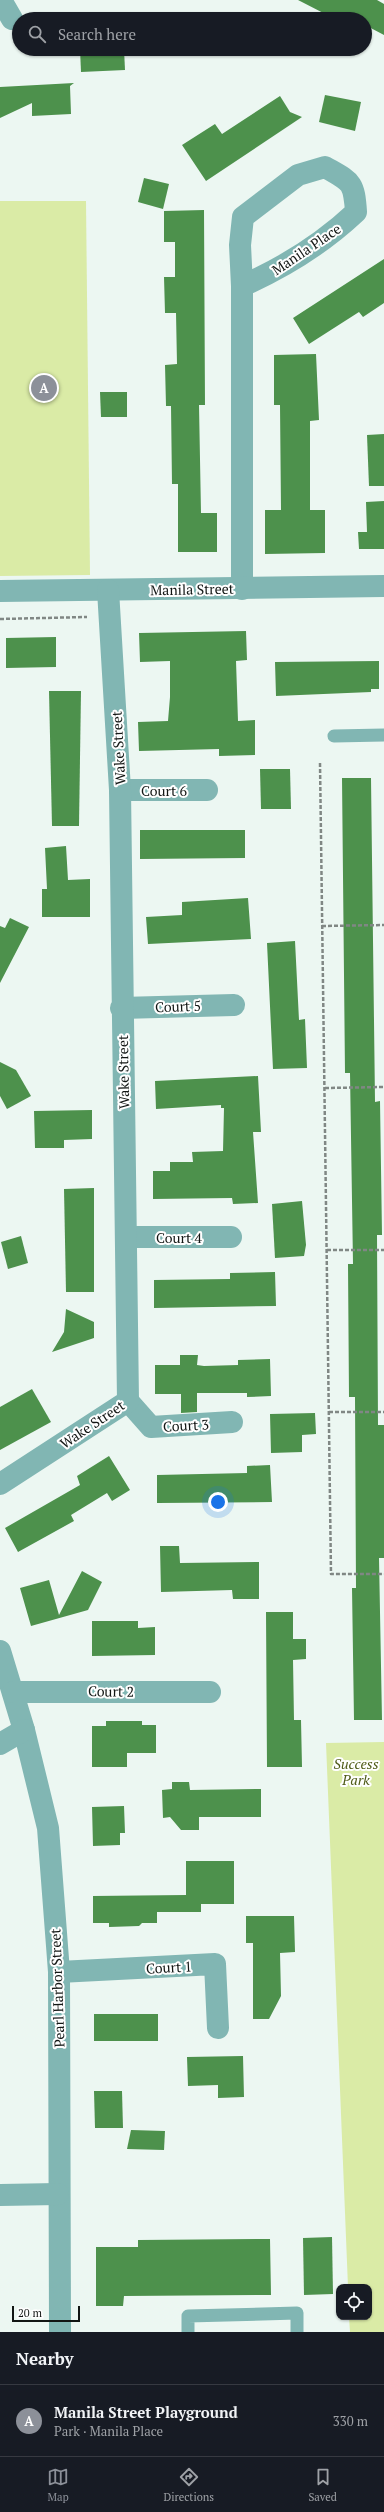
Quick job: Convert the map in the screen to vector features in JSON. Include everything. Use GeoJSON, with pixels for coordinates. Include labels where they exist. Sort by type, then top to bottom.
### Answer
{"type":"FeatureCollection","features":[{"type":"Feature","properties":{"kind":"street"},"geometry":{"type":"LineString","coordinates":[[1,0],[12,20]]}},
{"type":"Feature","properties":{"kind":"street","name":"Manila Place"},"geometry":{"type":"LineString","coordinates":[[242,286],[277,271],[332,235],[356,212],[354,189],[344,178],[325,167],[298,175],[243,217],[240,245],[242,286],[242,589]]}},
{"type":"Feature","properties":{"kind":"street","name":"Manila Street"},"geometry":{"type":"LineString","coordinates":[[0,591],[384,586]]}},
{"type":"Feature","properties":{"kind":"street","name":"Wake Street"},"geometry":{"type":"LineString","coordinates":[[0,1484],[128,1401],[120,790],[108,590]]}},
{"type":"Feature","properties":{"kind":"street","name":"Court 6"},"geometry":{"type":"LineString","coordinates":[[120,790],[207,790]]}},
{"type":"Feature","properties":{"kind":"street","name":"Court 5"},"geometry":{"type":"LineString","coordinates":[[122,1008],[234,1005]]}},
{"type":"Feature","properties":{"kind":"street","name":"Court 4"},"geometry":{"type":"LineString","coordinates":[[127,1237],[231,1237]]}},
{"type":"Feature","properties":{"kind":"street","name":"Court 3"},"geometry":{"type":"LineString","coordinates":[[128,1401],[151,1427],[232,1422]]}},
{"type":"Feature","properties":{"kind":"street","name":"Pearl Harbor Street"},"geometry":{"type":"LineString","coordinates":[[0,1651],[24,1730],[48,1828],[59,1972],[58,2194],[60,2332]]}},
{"type":"Feature","properties":{"kind":"street","name":"Court 2"},"geometry":{"type":"LineString","coordinates":[[12,1692],[210,1692]]}},
{"type":"Feature","properties":{"kind":"street"},"geometry":{"type":"LineString","coordinates":[[0,1744],[24,1730]]}},
{"type":"Feature","properties":{"kind":"street","name":"Court 1"},"geometry":{"type":"LineString","coordinates":[[59,1972],[215,1964],[218,2028]]}},
{"type":"Feature","properties":{"kind":"street"},"geometry":{"type":"LineString","coordinates":[[0,2195],[58,2194]]}},
{"type":"Feature","properties":{"kind":"lane"},"geometry":{"type":"LineString","coordinates":[[334,736],[384,735]]}},
{"type":"Feature","properties":{"kind":"lane"},"geometry":{"type":"LineString","coordinates":[[188,2332],[188,2316],[297,2313],[297,2332]]}},
{"type":"Feature","properties":{"kind":"path"},"geometry":{"type":"LineString","coordinates":[[0,618],[110,617]]}},
{"type":"Feature","properties":{"kind":"path"},"geometry":{"type":"LineString","coordinates":[[320,763],[331,1574],[384,1574]]}},
{"type":"Feature","properties":{"kind":"path"},"geometry":{"type":"LineString","coordinates":[[322,926],[384,926]]}},
{"type":"Feature","properties":{"kind":"path"},"geometry":{"type":"LineString","coordinates":[[325,1088],[384,1087]]}},
{"type":"Feature","properties":{"kind":"path"},"geometry":{"type":"LineString","coordinates":[[326,1250],[384,1250]]}},
{"type":"Feature","properties":{"kind":"path"},"geometry":{"type":"LineString","coordinates":[[329,1412],[384,1412]]}},
{"type":"Feature","properties":{"kind":"green space"},"geometry":{"type":"Polygon","coordinates":[[[0,201],[86,201],[90,575],[0,576],[0,201]]]}},
{"type":"Feature","properties":{"kind":"green space","name":"Success Park"},"geometry":{"type":"Polygon","coordinates":[[[384,1742],[384,2332],[350,2332],[349,2320],[372,2320],[372,2284],[348,2284],[326,1743],[384,1742]]]}},
{"type":"Feature","properties":{"kind":"building"},"geometry":{"type":"Polygon","coordinates":[[[298,0],[377,0],[384,4],[384,35],[372,29],[372,12],[321,12],[298,0]]]}},
{"type":"Feature","properties":{"kind":"building"},"geometry":{"type":"Polygon","coordinates":[[[80,56],[124,56],[125,70],[81,72],[80,56]]]}},
{"type":"Feature","properties":{"kind":"building"},"geometry":{"type":"Polygon","coordinates":[[[74,83],[70,86],[71,114],[32,116],[32,103],[0,118],[0,87],[74,83]]]}},
{"type":"Feature","properties":{"kind":"building"},"geometry":{"type":"Polygon","coordinates":[[[325,95],[361,102],[355,131],[319,122],[325,95]]]}},
{"type":"Feature","properties":{"kind":"building"},"geometry":{"type":"Polygon","coordinates":[[[280,96],[290,112],[302,117],[206,181],[182,145],[215,124],[222,134],[280,96]]]}},
{"type":"Feature","properties":{"kind":"building"},"geometry":{"type":"Polygon","coordinates":[[[144,178],[169,184],[163,209],[138,202],[144,178]]]}},
{"type":"Feature","properties":{"kind":"building"},"geometry":{"type":"Polygon","coordinates":[[[204,210],[205,405],[199,405],[201,513],[217,513],[217,552],[178,552],[178,484],[172,484],[171,406],[166,406],[165,365],[177,364],[176,313],[165,313],[164,277],[175,277],[175,242],[164,242],[164,211],[204,210]]]}},
{"type":"Feature","properties":{"kind":"building"},"geometry":{"type":"Polygon","coordinates":[[[384,259],[384,303],[363,317],[359,312],[309,344],[293,318],[384,259]]]}},
{"type":"Feature","properties":{"kind":"building"},"geometry":{"type":"Polygon","coordinates":[[[316,354],[319,420],[310,421],[310,510],[325,510],[325,553],[265,554],[265,510],[281,510],[280,405],[274,405],[274,355],[316,354]]]}},
{"type":"Feature","properties":{"kind":"building"},"geometry":{"type":"Polygon","coordinates":[[[100,392],[127,392],[127,417],[101,417],[100,392]]]}},
{"type":"Feature","properties":{"kind":"building"},"geometry":{"type":"Polygon","coordinates":[[[384,434],[384,486],[369,486],[367,435],[384,434]]]}},
{"type":"Feature","properties":{"kind":"building"},"geometry":{"type":"Polygon","coordinates":[[[384,501],[384,549],[359,549],[358,532],[367,532],[366,502],[384,501]]]}},
{"type":"Feature","properties":{"kind":"building"},"geometry":{"type":"Polygon","coordinates":[[[246,631],[247,660],[236,661],[238,721],[255,720],[255,755],[219,756],[219,749],[139,751],[138,722],[168,721],[170,661],[140,662],[139,633],[246,631]]]}},
{"type":"Feature","properties":{"kind":"building"},"geometry":{"type":"Polygon","coordinates":[[[56,637],[56,667],[6,668],[6,638],[56,637]]]}},
{"type":"Feature","properties":{"kind":"building"},"geometry":{"type":"Polygon","coordinates":[[[379,661],[379,689],[371,689],[371,692],[276,696],[275,662],[379,661]]]}},
{"type":"Feature","properties":{"kind":"building"},"geometry":{"type":"Polygon","coordinates":[[[49,691],[81,691],[79,826],[52,826],[49,691]]]}},
{"type":"Feature","properties":{"kind":"building"},"geometry":{"type":"Polygon","coordinates":[[[260,769],[290,769],[291,809],[261,809],[260,769]]]}},
{"type":"Feature","properties":{"kind":"building"},"geometry":{"type":"Polygon","coordinates":[[[342,778],[371,778],[375,1102],[380,1101],[382,1235],[377,1235],[378,1425],[384,1425],[384,1558],[379,1558],[382,1720],[354,1720],[352,1588],[356,1588],[355,1397],[349,1397],[348,1264],[353,1264],[350,1073],[345,1073],[342,778]]]}},
{"type":"Feature","properties":{"kind":"building"},"geometry":{"type":"Polygon","coordinates":[[[140,830],[245,830],[245,858],[140,859],[140,830]]]}},
{"type":"Feature","properties":{"kind":"building"},"geometry":{"type":"Polygon","coordinates":[[[66,846],[68,880],[90,879],[90,917],[42,917],[42,889],[47,889],[45,848],[66,846]]]}},
{"type":"Feature","properties":{"kind":"building"},"geometry":{"type":"Polygon","coordinates":[[[248,898],[251,939],[148,944],[146,917],[182,915],[182,902],[248,898]]]}},
{"type":"Feature","properties":{"kind":"building"},"geometry":{"type":"Polygon","coordinates":[[[10,918],[29,927],[0,983],[0,926],[5,928],[10,918]]]}},
{"type":"Feature","properties":{"kind":"building"},"geometry":{"type":"Polygon","coordinates":[[[295,941],[299,1020],[305,1019],[307,1068],[273,1069],[267,943],[295,941]]]}},
{"type":"Feature","properties":{"kind":"building"},"geometry":{"type":"Polygon","coordinates":[[[0,1062],[16,1070],[31,1096],[7,1109],[0,1096],[0,1062]]]}},
{"type":"Feature","properties":{"kind":"building"},"geometry":{"type":"Polygon","coordinates":[[[258,1076],[261,1132],[253,1132],[258,1203],[233,1204],[232,1198],[153,1199],[153,1171],[170,1171],[170,1162],[193,1162],[192,1152],[223,1151],[224,1108],[221,1108],[221,1105],[156,1109],[155,1081],[258,1076]]]}},
{"type":"Feature","properties":{"kind":"building"},"geometry":{"type":"Polygon","coordinates":[[[92,1110],[92,1139],[64,1140],[64,1148],[35,1148],[34,1111],[92,1110]]]}},
{"type":"Feature","properties":{"kind":"building"},"geometry":{"type":"Polygon","coordinates":[[[94,1188],[94,1292],[66,1292],[64,1189],[94,1188]]]}},
{"type":"Feature","properties":{"kind":"building"},"geometry":{"type":"Polygon","coordinates":[[[302,1201],[306,1245],[304,1256],[275,1258],[272,1204],[302,1201]]]}},
{"type":"Feature","properties":{"kind":"building"},"geometry":{"type":"Polygon","coordinates":[[[21,1236],[28,1263],[8,1269],[1,1242],[21,1236]]]}},
{"type":"Feature","properties":{"kind":"building"},"geometry":{"type":"Polygon","coordinates":[[[275,1272],[276,1306],[154,1308],[154,1280],[230,1279],[230,1273],[275,1272]]]}},
{"type":"Feature","properties":{"kind":"building"},"geometry":{"type":"Polygon","coordinates":[[[66,1309],[94,1322],[94,1338],[52,1352],[64,1332],[66,1309]]]}},
{"type":"Feature","properties":{"kind":"building"},"geometry":{"type":"Polygon","coordinates":[[[180,1355],[198,1355],[197,1365],[204,1366],[238,1365],[238,1360],[270,1359],[271,1396],[247,1397],[247,1393],[197,1393],[197,1412],[181,1413],[181,1394],[155,1394],[155,1365],[180,1365],[180,1355]]]}},
{"type":"Feature","properties":{"kind":"building"},"geometry":{"type":"Polygon","coordinates":[[[32,1389],[51,1422],[0,1450],[0,1407],[32,1389]]]}},
{"type":"Feature","properties":{"kind":"building"},"geometry":{"type":"Polygon","coordinates":[[[315,1413],[316,1434],[302,1435],[302,1452],[271,1453],[270,1414],[315,1413]]]}},
{"type":"Feature","properties":{"kind":"building"},"geometry":{"type":"Polygon","coordinates":[[[109,1456],[130,1490],[112,1501],[107,1493],[71,1515],[74,1521],[18,1552],[5,1528],[80,1485],[77,1476],[109,1456]]]}},
{"type":"Feature","properties":{"kind":"building"},"geometry":{"type":"Polygon","coordinates":[[[270,1465],[272,1502],[157,1503],[157,1475],[247,1473],[247,1466],[270,1465]]]}},
{"type":"Feature","properties":{"kind":"building"},"geometry":{"type":"Polygon","coordinates":[[[160,1546],[179,1546],[180,1563],[259,1562],[259,1599],[233,1599],[232,1590],[161,1592],[160,1546]]]}},
{"type":"Feature","properties":{"kind":"building"},"geometry":{"type":"Polygon","coordinates":[[[82,1571],[102,1582],[88,1610],[31,1626],[20,1588],[49,1580],[59,1615],[82,1571]]]}},
{"type":"Feature","properties":{"kind":"building"},"geometry":{"type":"Polygon","coordinates":[[[266,1612],[293,1612],[293,1639],[306,1639],[306,1659],[293,1660],[294,1720],[301,1720],[302,1767],[267,1767],[266,1612]]]}},
{"type":"Feature","properties":{"kind":"building"},"geometry":{"type":"Polygon","coordinates":[[[92,1621],[138,1621],[138,1628],[155,1627],[155,1655],[92,1656],[92,1621]]]}},
{"type":"Feature","properties":{"kind":"building"},"geometry":{"type":"Polygon","coordinates":[[[106,1721],[142,1721],[142,1725],[156,1725],[156,1753],[127,1753],[127,1767],[92,1767],[92,1726],[106,1726],[106,1721]]]}},
{"type":"Feature","properties":{"kind":"building"},"geometry":{"type":"Polygon","coordinates":[[[172,1782],[189,1782],[190,1790],[261,1789],[261,1817],[199,1817],[199,1830],[181,1830],[170,1817],[163,1818],[162,1790],[172,1789],[172,1782]]]}},
{"type":"Feature","properties":{"kind":"building"},"geometry":{"type":"Polygon","coordinates":[[[124,1806],[125,1833],[120,1833],[120,1845],[93,1846],[92,1807],[124,1806]]]}},
{"type":"Feature","properties":{"kind":"building"},"geometry":{"type":"Polygon","coordinates":[[[186,1861],[234,1861],[234,1904],[201,1904],[201,1912],[157,1912],[157,1923],[142,1923],[139,1926],[109,1927],[109,1923],[93,1923],[93,1896],[186,1895],[186,1861]]]}},
{"type":"Feature","properties":{"kind":"building"},"geometry":{"type":"Polygon","coordinates":[[[246,1916],[294,1916],[295,1952],[280,1953],[281,1996],[269,2019],[253,2019],[253,1943],[246,1943],[246,1916]]]}},
{"type":"Feature","properties":{"kind":"building"},"geometry":{"type":"Polygon","coordinates":[[[94,2014],[158,2014],[158,2041],[94,2041],[94,2014]]]}},
{"type":"Feature","properties":{"kind":"building"},"geometry":{"type":"Polygon","coordinates":[[[243,2056],[244,2097],[218,2098],[218,2085],[188,2086],[187,2057],[243,2056]]]}},
{"type":"Feature","properties":{"kind":"building"},"geometry":{"type":"Polygon","coordinates":[[[94,2091],[122,2091],[123,2128],[95,2128],[94,2091]]]}},
{"type":"Feature","properties":{"kind":"building"},"geometry":{"type":"Polygon","coordinates":[[[131,2130],[165,2131],[164,2150],[127,2149],[131,2130]]]}},
{"type":"Feature","properties":{"kind":"building"},"geometry":{"type":"Polygon","coordinates":[[[332,2237],[333,2294],[304,2295],[303,2238],[332,2237]]]}},
{"type":"Feature","properties":{"kind":"building"},"geometry":{"type":"Polygon","coordinates":[[[270,2239],[271,2295],[124,2296],[123,2306],[96,2306],[96,2247],[138,2247],[138,2240],[270,2239]]]}},
{"type":"Feature","properties":{"kind":"place","name":"Manila Street Playground"},"geometry":{"type":"Point","coordinates":[44,388]}}]}
